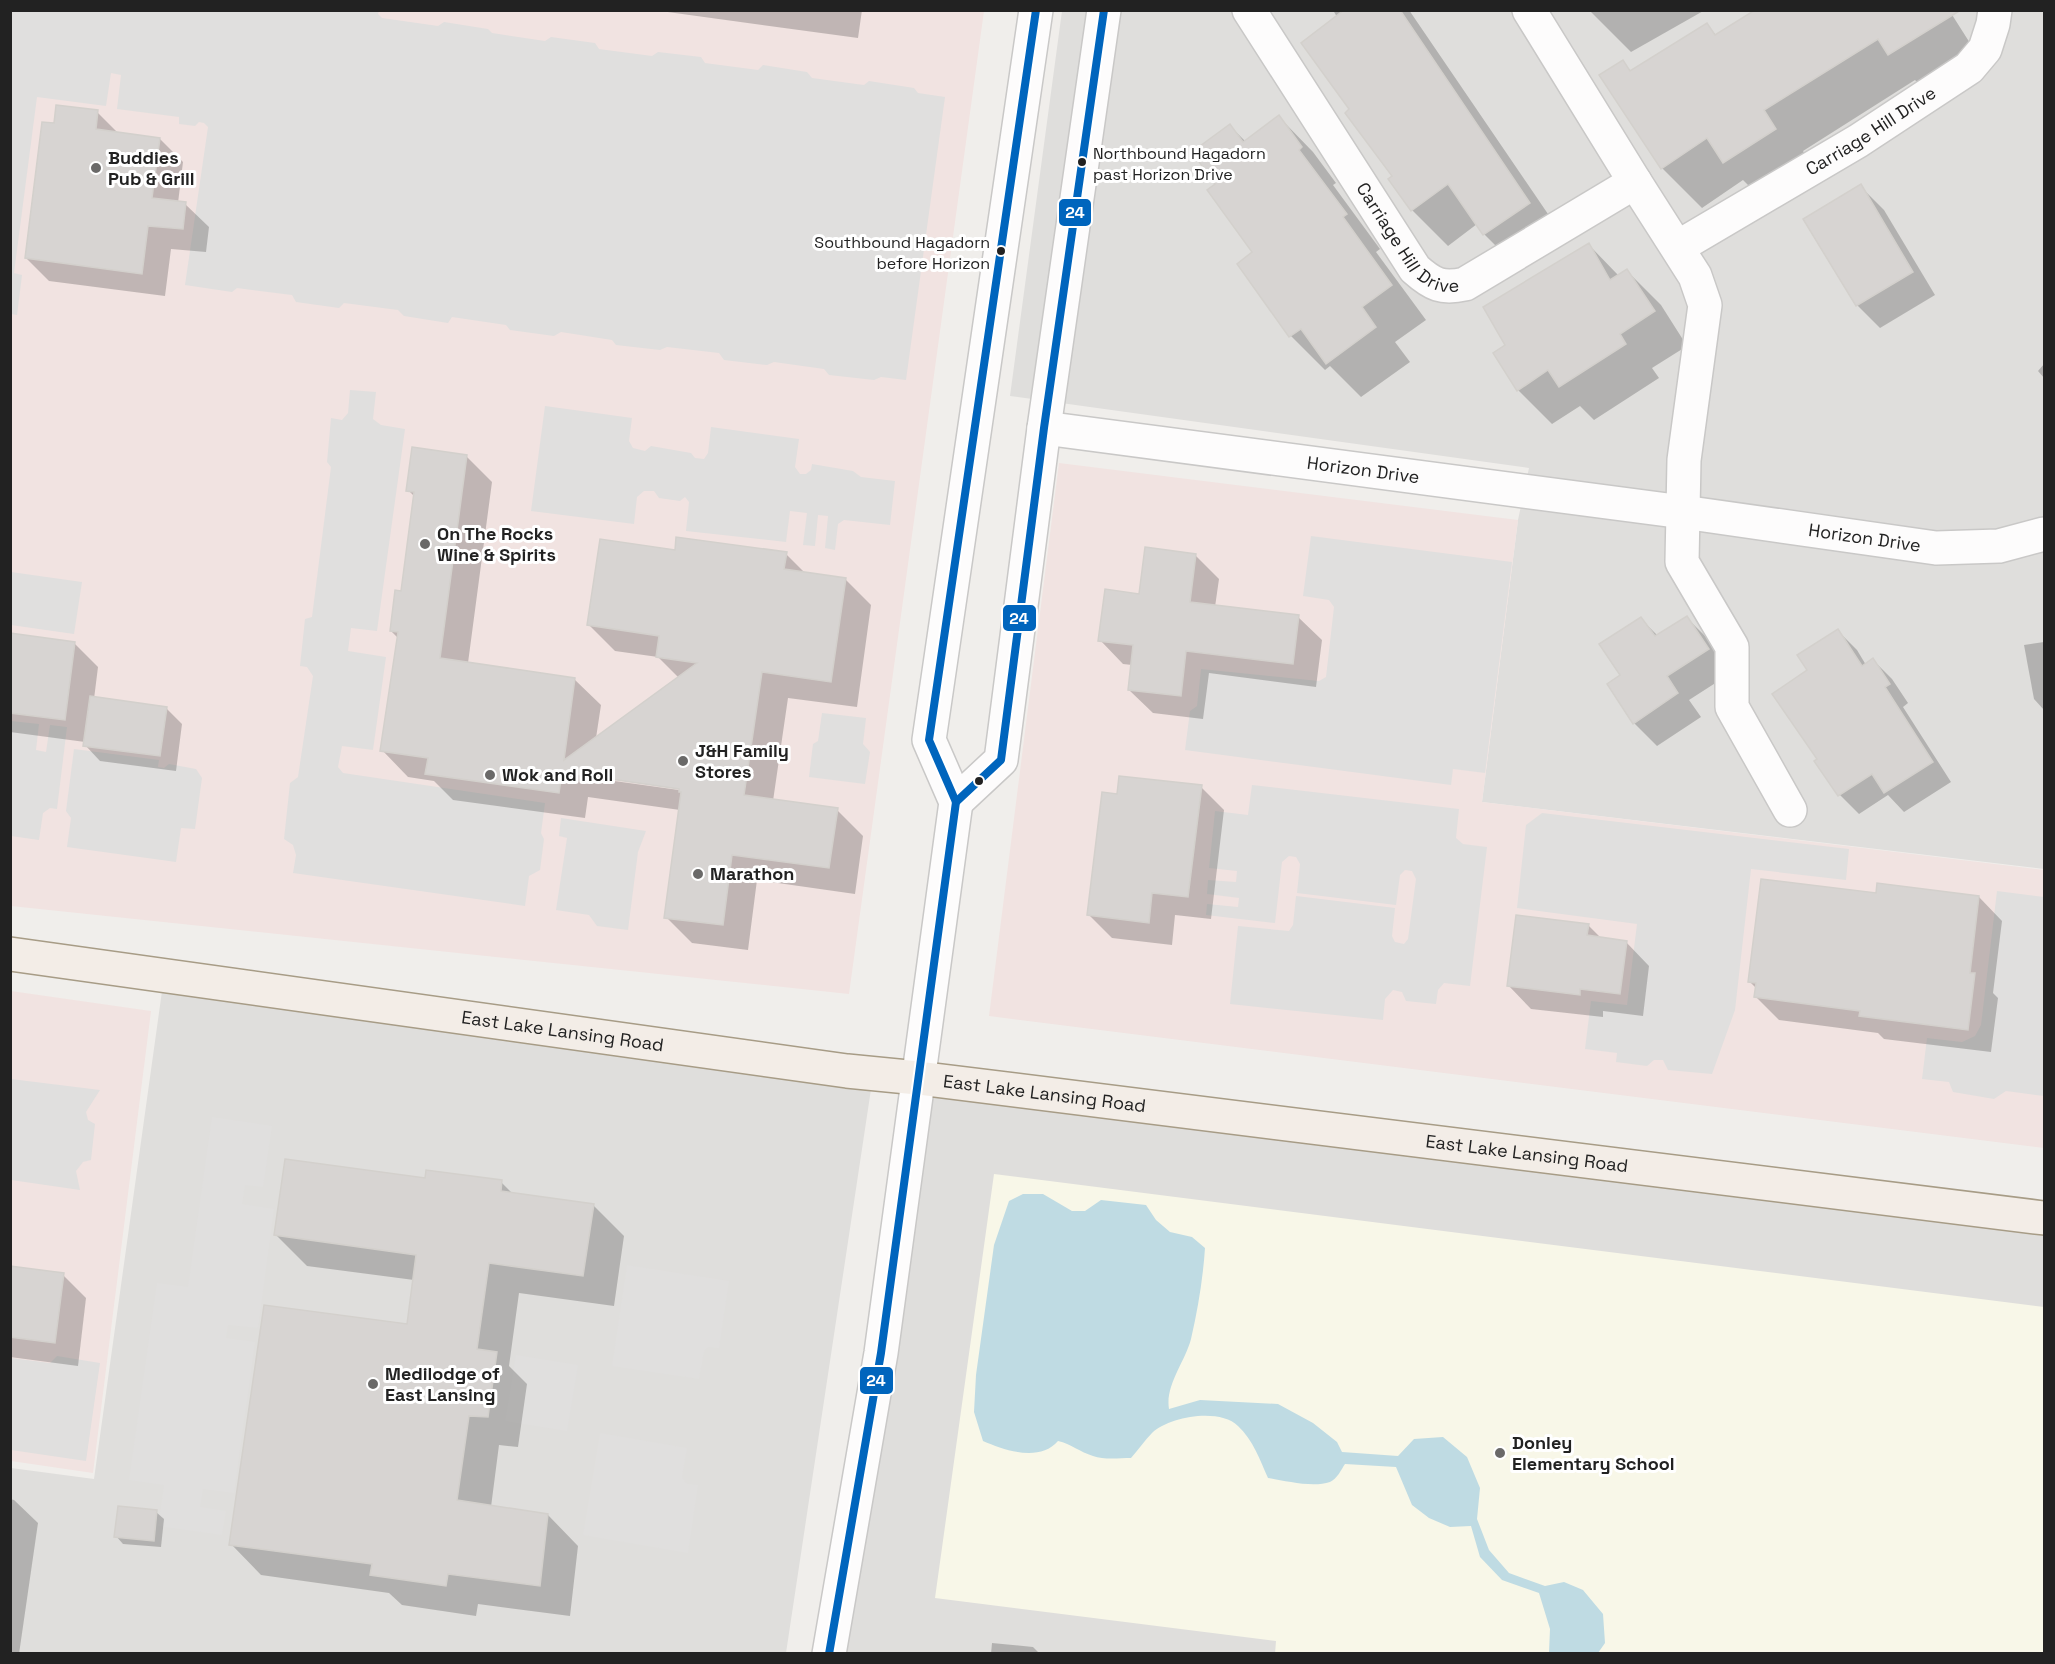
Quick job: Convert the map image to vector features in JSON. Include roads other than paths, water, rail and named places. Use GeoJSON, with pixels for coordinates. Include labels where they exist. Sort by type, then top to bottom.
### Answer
{"type":"FeatureCollection","features":[{"type":"Feature","properties":{"kind":"main road","name":"East Lake Lansing Road"},"geometry":{"type":"LineString","coordinates":[[10,954],[847,1071],[2044,1218]]}},
{"type":"Feature","properties":{"kind":"street"},"geometry":{"type":"LineString","coordinates":[[829,1653],[881,1353],[956,802],[929,740],[1036,10]]}},
{"type":"Feature","properties":{"kind":"street"},"geometry":{"type":"LineString","coordinates":[[956,802],[1001,760],[1044,428],[1104,10]]}},
{"type":"Feature","properties":{"kind":"street","name":"Carriage Hill Drive"},"geometry":{"type":"LineString","coordinates":[[1249,10],[1415,269],[1429,281],[1448,288],[1465,284],[1635,182]]}},
{"type":"Feature","properties":{"kind":"street"},"geometry":{"type":"LineString","coordinates":[[1528,10],[1678,247],[1695,276],[1705,305],[1684,460],[1682,562],[1732,647],[1732,707],[1790,810]]}},
{"type":"Feature","properties":{"kind":"street","name":"Carriage Hill Drive"},"geometry":{"type":"LineString","coordinates":[[1678,247],[1858,141],[1969,68],[1985,49],[1995,10]]}},
{"type":"Feature","properties":{"kind":"street","name":"Horizon Drive"},"geometry":{"type":"LineString","coordinates":[[1044,428],[1683,512],[1936,548],[1999,546],[2044,534]]}},
{"type":"Feature","properties":{"kind":"water"},"geometry":{"type":"Polygon","coordinates":[[[1023,1194],[1043,1194],[1072,1211],[1085,1211],[1101,1200],[1146,1205],[1156,1220],[1170,1232],[1192,1237],[1205,1248],[1194,1328],[1170,1391],[1169,1409],[1200,1400],[1278,1404],[1313,1423],[1337,1442],[1342,1452],[1398,1456],[1414,1439],[1443,1437],[1467,1457],[1480,1488],[1477,1519],[1489,1550],[1509,1573],[1545,1586],[1564,1582],[1583,1590],[1603,1614],[1605,1643],[1598,1653],[1549,1653],[1550,1629],[1539,1593],[1502,1580],[1480,1557],[1471,1526],[1450,1527],[1429,1518],[1412,1505],[1396,1467],[1345,1464],[1332,1481],[1323,1484],[1268,1478],[1252,1444],[1238,1426],[1230,1420],[1208,1416],[1195,1416],[1160,1427],[1149,1436],[1131,1458],[1097,1457],[1058,1441],[1042,1451],[1022,1453],[983,1441],[974,1412],[976,1375],[994,1245],[1009,1201],[1023,1194]]]}},
{"type":"Feature","properties":{"kind":"place","name":"Northbound Hagadorn past Horizon Drive"},"geometry":{"type":"Point","coordinates":[1082,162]}},
{"type":"Feature","properties":{"kind":"place","name":"Buddies Pub & Grill"},"geometry":{"type":"Point","coordinates":[96,168]}},
{"type":"Feature","properties":{"kind":"place","name":"Southbound Hagadorn before Horizon"},"geometry":{"type":"Point","coordinates":[1001,251]}},
{"type":"Feature","properties":{"kind":"place","name":"On The Rocks Wine & Spirits"},"geometry":{"type":"Point","coordinates":[425,544]}},
{"type":"Feature","properties":{"kind":"place","name":"J&H Family Stores"},"geometry":{"type":"Point","coordinates":[683,761]}},
{"type":"Feature","properties":{"kind":"place","name":"Wok and Roll"},"geometry":{"type":"Point","coordinates":[490,775]}},
{"type":"Feature","properties":{"kind":"place","name":"Marathon"},"geometry":{"type":"Point","coordinates":[698,874]}},
{"type":"Feature","properties":{"kind":"place","name":"Medilodge of East Lansing"},"geometry":{"type":"Point","coordinates":[373,1384]}},
{"type":"Feature","properties":{"kind":"place","name":"Donley Elementary School"},"geometry":{"type":"Point","coordinates":[1500,1453]}}]}
